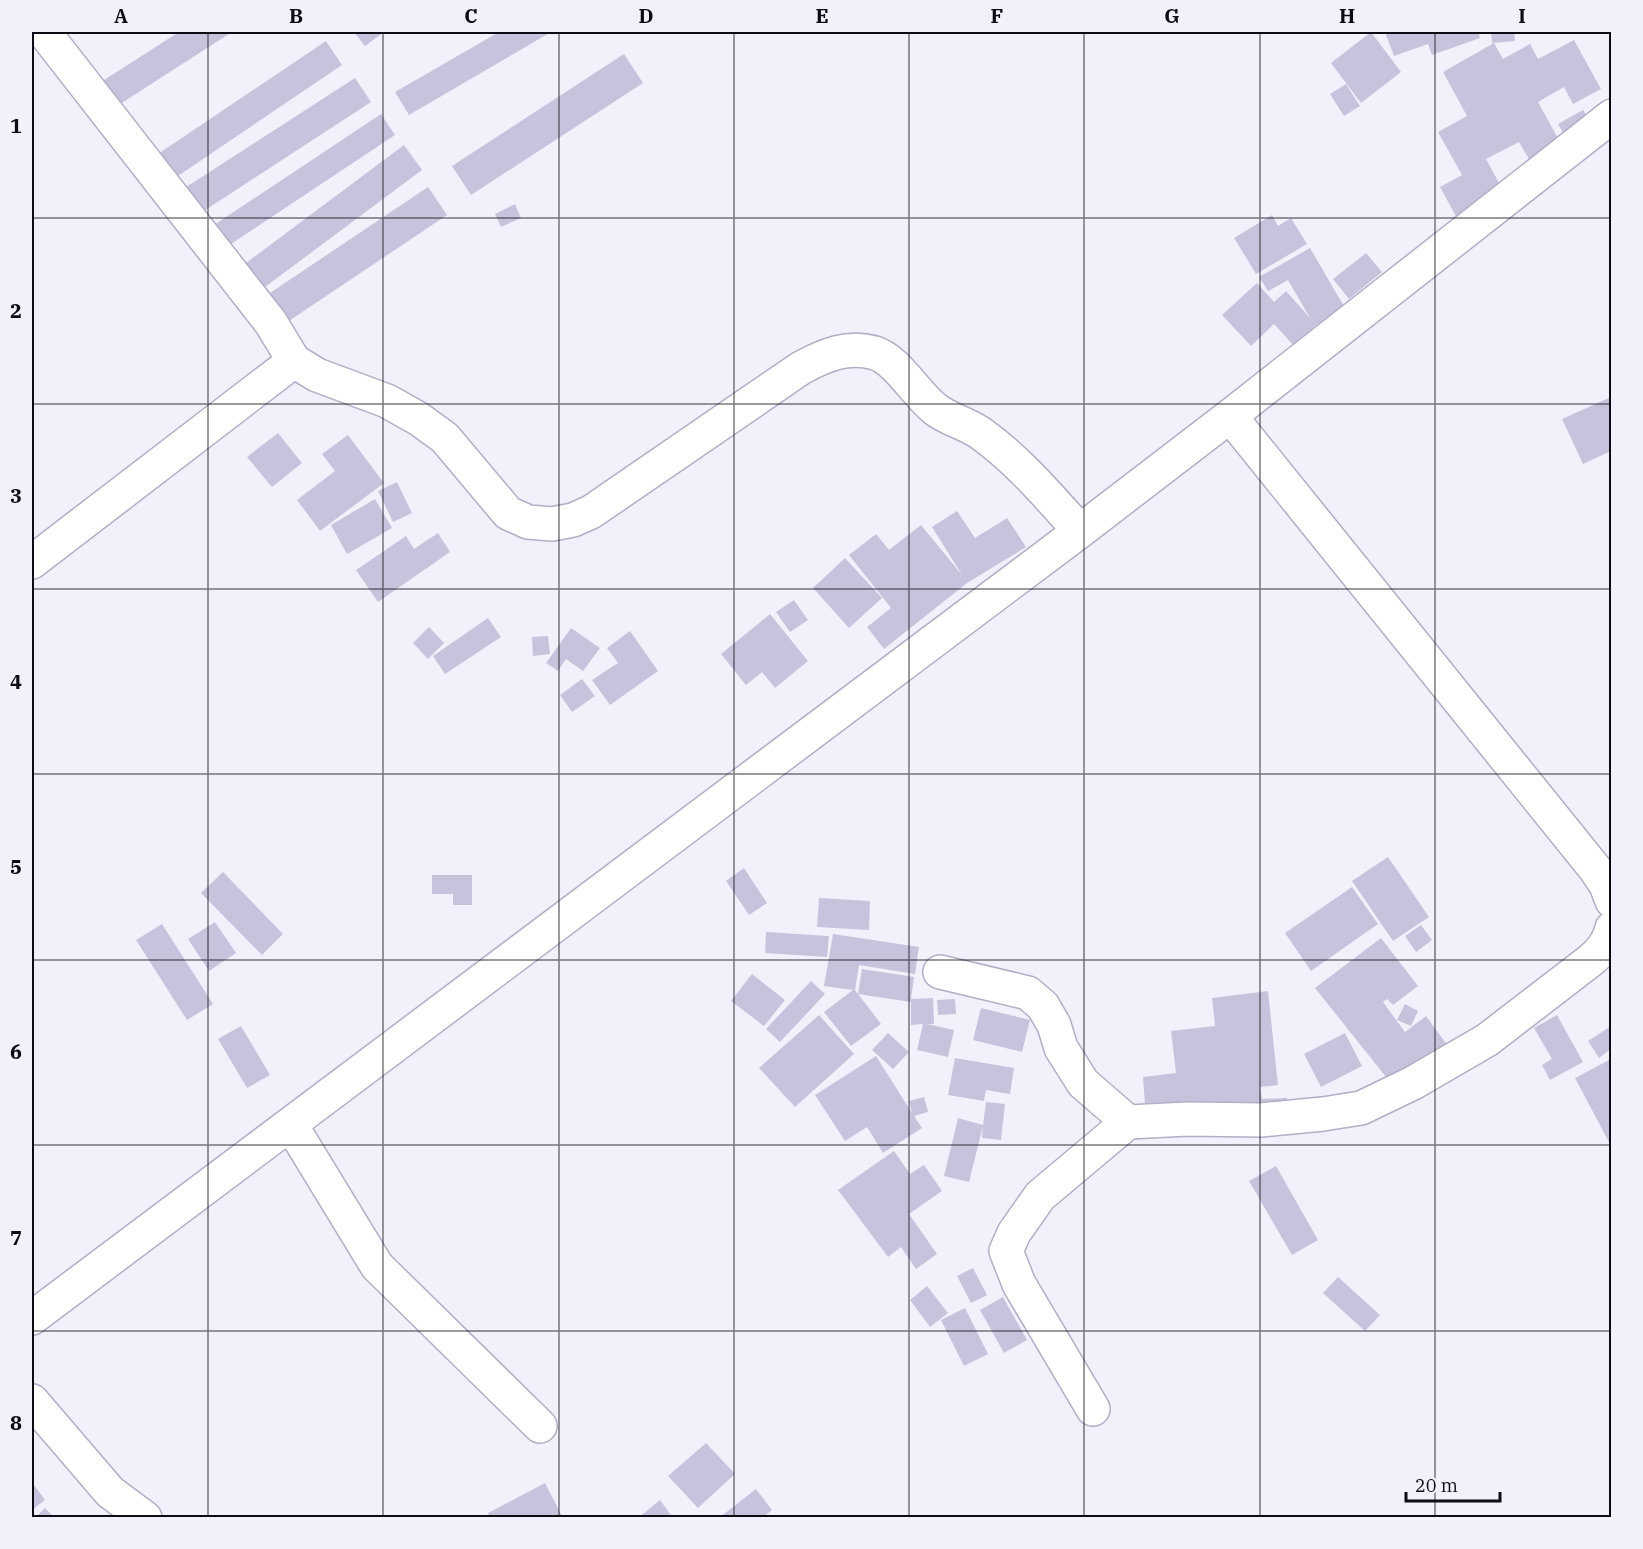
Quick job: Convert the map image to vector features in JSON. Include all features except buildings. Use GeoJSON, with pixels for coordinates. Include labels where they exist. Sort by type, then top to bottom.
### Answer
{"type":"FeatureCollection","features":[{"type":"Feature","properties":{"kind":"street"},"geometry":{"type":"LineString","coordinates":[[44,32],[271,323],[294,361],[317,375],[387,401],[419,419],[445,438],[508,513],[528,522],[552,524],[573,520],[591,512],[801,368],[840,350],[858,350],[877,354],[891,363],[937,410],[981,433],[1017,461],[1080,531]]}},
{"type":"Feature","properties":{"kind":"street"},"geometry":{"type":"LineString","coordinates":[[32,1318],[1230,417],[1611,116]]}},
{"type":"Feature","properties":{"kind":"street"},"geometry":{"type":"LineString","coordinates":[[32,562],[294,361]]}},
{"type":"Feature","properties":{"kind":"street"},"geometry":{"type":"LineString","coordinates":[[1230,417],[1596,870],[1606,885],[1611,901]]}},
{"type":"Feature","properties":{"kind":"street"},"geometry":{"type":"LineString","coordinates":[[1093,1409],[1019,1284],[1006,1251],[1014,1233],[1040,1196],[1128,1122],[1188,1119],[1261,1120],[1361,1108],[1413,1083],[1487,1040],[1602,950],[1610,936],[1611,928]]}},
{"type":"Feature","properties":{"kind":"street"},"geometry":{"type":"LineString","coordinates":[[939,972],[1028,993],[1043,1006],[1054,1025],[1061,1048],[1083,1083],[1128,1122]]}},
{"type":"Feature","properties":{"kind":"street"},"geometry":{"type":"LineString","coordinates":[[291,1125],[377,1266],[540,1426]]}},
{"type":"Feature","properties":{"kind":"street"},"geometry":{"type":"LineString","coordinates":[[32,1401],[110,1492],[146,1518]]}}]}
